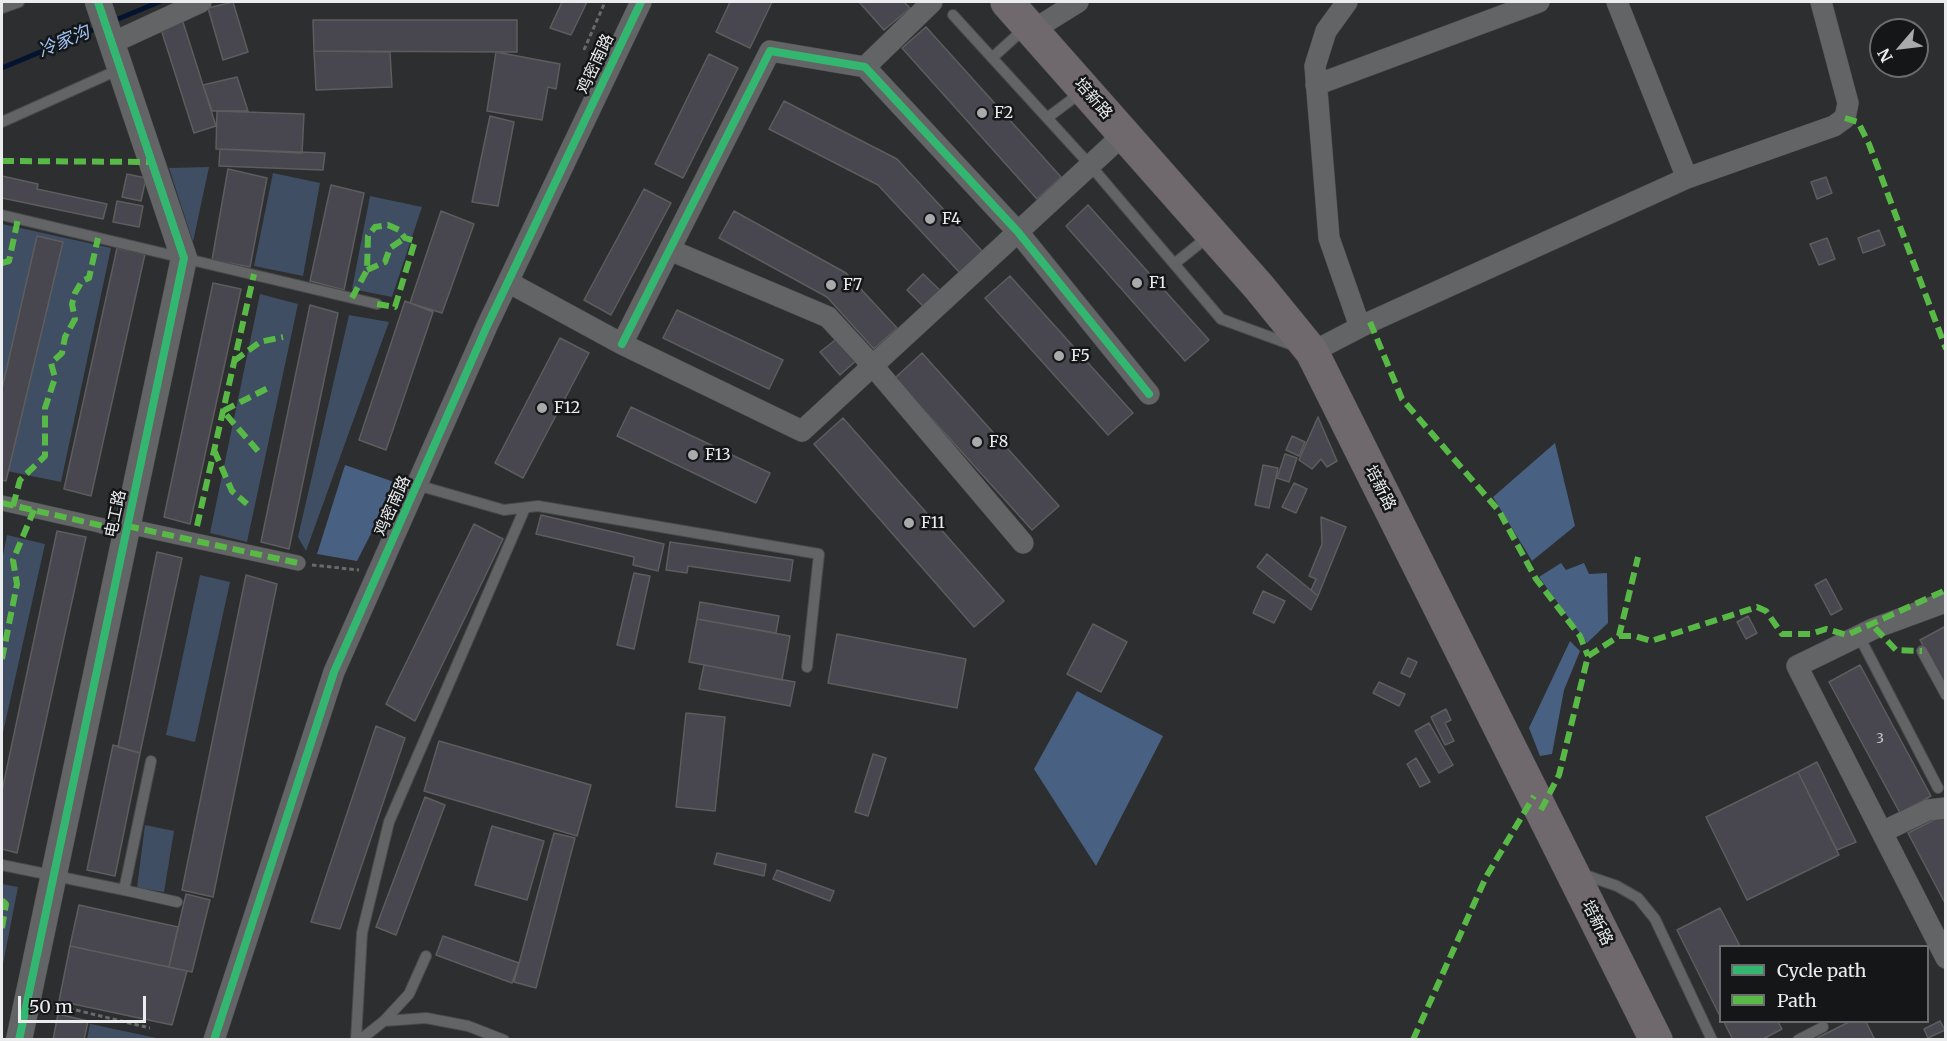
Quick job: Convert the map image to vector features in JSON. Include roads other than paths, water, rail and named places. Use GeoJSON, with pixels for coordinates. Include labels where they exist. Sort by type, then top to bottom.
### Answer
{"type":"FeatureCollection","features":[{"type":"Feature","properties":{"kind":"highway","name":"培新路"},"geometry":{"type":"LineString","coordinates":[[1022,19],[1212,234],[1312,352],[1656,1040]]}},
{"type":"Feature","properties":{"kind":"street"},"geometry":{"type":"LineString","coordinates":[[98,2],[184,258]]}},
{"type":"Feature","properties":{"kind":"street"},"geometry":{"type":"LineString","coordinates":[[112,43],[201,2]]}},
{"type":"Feature","properties":{"kind":"street","name":"鸡密南路"},"geometry":{"type":"LineString","coordinates":[[214,1040],[334,672],[508,282],[641,2]]}},
{"type":"Feature","properties":{"kind":"street"},"geometry":{"type":"LineString","coordinates":[[865,67],[932,2]]}},
{"type":"Feature","properties":{"kind":"street"},"geometry":{"type":"LineString","coordinates":[[1022,19],[1078,2]]}},
{"type":"Feature","properties":{"kind":"street"},"geometry":{"type":"LineString","coordinates":[[1347,2],[1326,31],[1315,66],[1329,238],[1360,327]]}},
{"type":"Feature","properties":{"kind":"street"},"geometry":{"type":"LineString","coordinates":[[1316,85],[1539,2]]}},
{"type":"Feature","properties":{"kind":"street"},"geometry":{"type":"LineString","coordinates":[[1617,2],[1687,178]]}},
{"type":"Feature","properties":{"kind":"street"},"geometry":{"type":"LineString","coordinates":[[1312,352],[1360,327],[1687,178],[1834,126],[1845,118],[1848,103],[1821,2]]}},
{"type":"Feature","properties":{"kind":"street"},"geometry":{"type":"LineString","coordinates":[[622,344],[770,51],[865,67],[1018,232],[1149,394]]}},
{"type":"Feature","properties":{"kind":"street"},"geometry":{"type":"LineString","coordinates":[[508,282],[622,344],[802,431],[1124,134]]}},
{"type":"Feature","properties":{"kind":"street"},"geometry":{"type":"LineString","coordinates":[[670,250],[828,317],[873,366],[1023,543]]}},
{"type":"Feature","properties":{"kind":"street","name":"电工路"},"geometry":{"type":"LineString","coordinates":[[19,1040],[184,258]]}},
{"type":"Feature","properties":{"kind":"street"},"geometry":{"type":"LineString","coordinates":[[2,503],[99,525],[298,563]]}},
{"type":"Feature","properties":{"kind":"street"},"geometry":{"type":"LineString","coordinates":[[1946,602],[1859,636],[1797,666],[1946,958]]}},
{"type":"Feature","properties":{"kind":"street"},"geometry":{"type":"LineString","coordinates":[[1882,832],[1928,810],[1946,808]]}},
{"type":"Feature","properties":{"kind":"lane"},"geometry":{"type":"LineString","coordinates":[[2,8],[19,2]]}},
{"type":"Feature","properties":{"kind":"lane"},"geometry":{"type":"LineString","coordinates":[[953,15],[1090,165],[1221,319],[1312,352]]}},
{"type":"Feature","properties":{"kind":"lane"},"geometry":{"type":"LineString","coordinates":[[992,58],[1022,19]]}},
{"type":"Feature","properties":{"kind":"lane"},"geometry":{"type":"LineString","coordinates":[[2,122],[121,69]]}},
{"type":"Feature","properties":{"kind":"lane"},"geometry":{"type":"LineString","coordinates":[[1047,118],[1084,89]]}},
{"type":"Feature","properties":{"kind":"lane"},"geometry":{"type":"LineString","coordinates":[[2,215],[377,304]]}},
{"type":"Feature","properties":{"kind":"lane"},"geometry":{"type":"LineString","coordinates":[[1174,264],[1212,234]]}},
{"type":"Feature","properties":{"kind":"lane"},"geometry":{"type":"LineString","coordinates":[[417,485],[504,510],[538,506],[819,554],[807,667]]}},
{"type":"Feature","properties":{"kind":"lane"},"geometry":{"type":"LineString","coordinates":[[358,1040],[362,933],[389,822],[525,508]]}},
{"type":"Feature","properties":{"kind":"lane"},"geometry":{"type":"LineString","coordinates":[[1859,636],[1938,788]]}},
{"type":"Feature","properties":{"kind":"lane"},"geometry":{"type":"LineString","coordinates":[[1922,651],[1946,695]]}},
{"type":"Feature","properties":{"kind":"lane"},"geometry":{"type":"LineString","coordinates":[[123,890],[151,761]]}},
{"type":"Feature","properties":{"kind":"lane"},"geometry":{"type":"LineString","coordinates":[[2,865],[177,902]]}},
{"type":"Feature","properties":{"kind":"lane"},"geometry":{"type":"LineString","coordinates":[[1571,871],[1617,886],[1638,898],[1655,919],[1712,1040]]}},
{"type":"Feature","properties":{"kind":"lane"},"geometry":{"type":"LineString","coordinates":[[358,1040],[384,1021],[409,994],[426,956]]}},
{"type":"Feature","properties":{"kind":"lane"},"geometry":{"type":"LineString","coordinates":[[384,1021],[426,1018],[468,1026],[504,1040]]}},
{"type":"Feature","properties":{"kind":"lane"},"geometry":{"type":"LineString","coordinates":[[1798,1040],[1823,1027]]}},
{"type":"Feature","properties":{"kind":"waterway","name":"冷家沟"},"geometry":{"type":"LineString","coordinates":[[111,22],[159,2]]}},
{"type":"Feature","properties":{"kind":"waterway","name":"冷家沟"},"geometry":{"type":"LineString","coordinates":[[2,68],[100,27]]}},
{"type":"Feature","properties":{"kind":"place","name":"F2"},"geometry":{"type":"Point","coordinates":[982,113]}},
{"type":"Feature","properties":{"kind":"place","name":"F4"},"geometry":{"type":"Point","coordinates":[930,219]}},
{"type":"Feature","properties":{"kind":"place","name":"F1"},"geometry":{"type":"Point","coordinates":[1137,283]}},
{"type":"Feature","properties":{"kind":"place","name":"F7"},"geometry":{"type":"Point","coordinates":[831,285]}},
{"type":"Feature","properties":{"kind":"place","name":"F5"},"geometry":{"type":"Point","coordinates":[1059,356]}},
{"type":"Feature","properties":{"kind":"place","name":"F12"},"geometry":{"type":"Point","coordinates":[542,408]}},
{"type":"Feature","properties":{"kind":"place","name":"F8"},"geometry":{"type":"Point","coordinates":[977,442]}},
{"type":"Feature","properties":{"kind":"place","name":"F13"},"geometry":{"type":"Point","coordinates":[693,455]}},
{"type":"Feature","properties":{"kind":"place","name":"F11"},"geometry":{"type":"Point","coordinates":[909,523]}}]}
